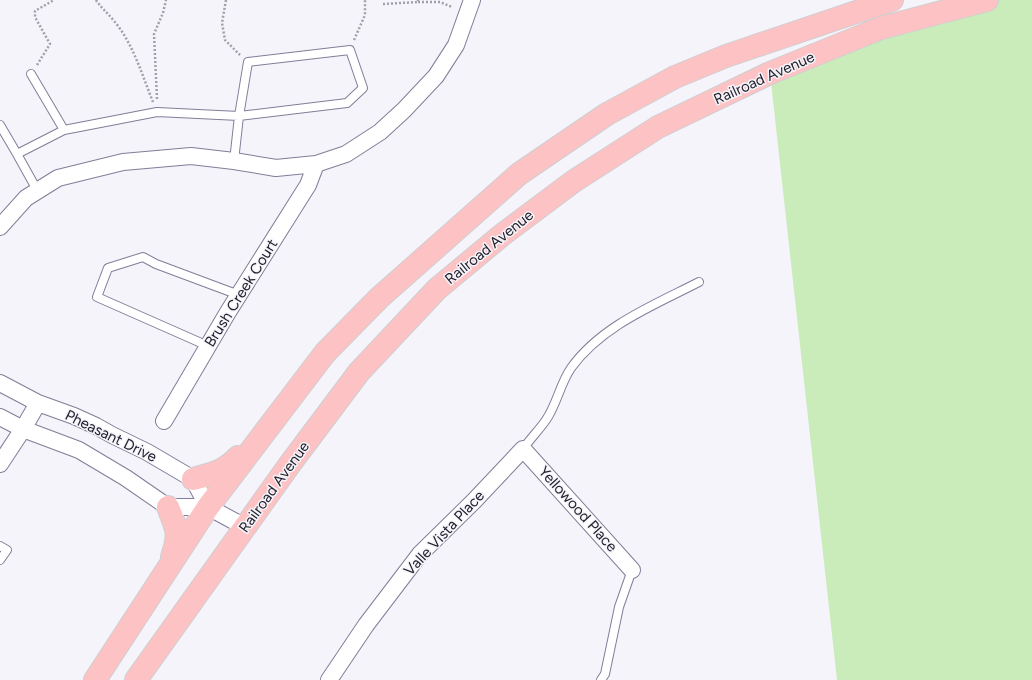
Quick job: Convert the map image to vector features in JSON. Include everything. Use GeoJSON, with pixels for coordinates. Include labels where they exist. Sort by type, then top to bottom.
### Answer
{"type":"FeatureCollection","features":[{"type":"Feature","properties":{"kind":"highway","name":"Railroad Avenue"},"geometry":{"type":"LineString","coordinates":[[95,680],[208,507],[325,354],[379,298],[519,174],[607,114],[675,77],[726,56],[892,0]]}},
{"type":"Feature","properties":{"kind":"highway","name":"Railroad Avenue"},"geometry":{"type":"LineString","coordinates":[[136,680],[245,527],[359,372],[437,289],[502,235],[574,181],[658,127],[770,73],[881,28],[987,0]]}},
{"type":"Feature","properties":{"kind":"highway"},"geometry":{"type":"LineString","coordinates":[[193,479],[216,474],[233,463],[275,419]]}},
{"type":"Feature","properties":{"kind":"highway"},"geometry":{"type":"LineString","coordinates":[[168,507],[176,528],[178,540],[170,567]]}},
{"type":"Feature","properties":{"kind":"street"},"geometry":{"type":"LineString","coordinates":[[0,227],[26,198],[58,178],[123,162],[190,156],[276,168],[316,164],[346,154],[380,132],[404,110],[436,76],[456,45],[470,6]]}},
{"type":"Feature","properties":{"kind":"street","name":"Brush Creek Court"},"geometry":{"type":"LineString","coordinates":[[164,421],[239,295],[308,185],[316,164]]}},
{"type":"Feature","properties":{"kind":"street","name":"Pheasant Drive"},"geometry":{"type":"LineString","coordinates":[[0,383],[38,403],[96,426],[147,452],[193,479]]}},
{"type":"Feature","properties":{"kind":"street"},"geometry":{"type":"LineString","coordinates":[[0,464],[38,403]]}},
{"type":"Feature","properties":{"kind":"street","name":"Pheasant Drive"},"geometry":{"type":"LineString","coordinates":[[0,417],[23,429],[79,450],[126,478],[168,507]]}},
{"type":"Feature","properties":{"kind":"street","name":"Yellowood Place"},"geometry":{"type":"LineString","coordinates":[[523,448],[632,570]]}},
{"type":"Feature","properties":{"kind":"street","name":"Valle Vista Place"},"geometry":{"type":"LineString","coordinates":[[330,680],[366,625],[420,554],[474,501],[523,448]]}},
{"type":"Feature","properties":{"kind":"street"},"geometry":{"type":"LineString","coordinates":[[193,479],[208,507]]}},
{"type":"Feature","properties":{"kind":"street"},"geometry":{"type":"LineString","coordinates":[[168,507],[208,507],[245,527]]}},
{"type":"Feature","properties":{"kind":"lane"},"geometry":{"type":"LineString","coordinates":[[17,154],[64,130],[157,112],[239,116],[347,103],[363,88],[350,50],[248,62],[239,116],[234,161]]}},
{"type":"Feature","properties":{"kind":"lane"},"geometry":{"type":"LineString","coordinates":[[31,74],[64,130]]}},
{"type":"Feature","properties":{"kind":"lane"},"geometry":{"type":"LineString","coordinates":[[0,125],[37,190]]}},
{"type":"Feature","properties":{"kind":"lane"},"geometry":{"type":"LineString","coordinates":[[208,346],[97,297],[108,268],[143,257],[156,264],[239,295]]}},
{"type":"Feature","properties":{"kind":"lane"},"geometry":{"type":"LineString","coordinates":[[523,448],[546,420],[571,369],[589,346],[613,328],[646,308],[699,282]]}},
{"type":"Feature","properties":{"kind":"lane"},"geometry":{"type":"LineString","coordinates":[[0,546],[7,550],[0,560]]}},
{"type":"Feature","properties":{"kind":"lane"},"geometry":{"type":"LineString","coordinates":[[601,680],[605,674],[619,607],[632,570]]}},
{"type":"Feature","properties":{"kind":"path"},"geometry":{"type":"LineString","coordinates":[[31,74],[50,44],[35,17],[35,10],[54,0]]}},
{"type":"Feature","properties":{"kind":"path"},"geometry":{"type":"LineString","coordinates":[[96,0],[101,8],[114,21],[129,44],[157,112]]}},
{"type":"Feature","properties":{"kind":"path"},"geometry":{"type":"LineString","coordinates":[[157,112],[154,34],[163,13],[166,0]]}},
{"type":"Feature","properties":{"kind":"path"},"geometry":{"type":"LineString","coordinates":[[226,0],[222,23],[225,40],[248,62]]}},
{"type":"Feature","properties":{"kind":"path"},"geometry":{"type":"LineString","coordinates":[[350,50],[365,16],[365,0]]}},
{"type":"Feature","properties":{"kind":"path"},"geometry":{"type":"LineString","coordinates":[[384,4],[418,1],[470,6]]}},
{"type":"Feature","properties":{"kind":"green space"},"geometry":{"type":"Polygon","coordinates":[[[987,0],[1032,0],[1032,680],[837,680],[770,73],[987,0]]]}}]}
